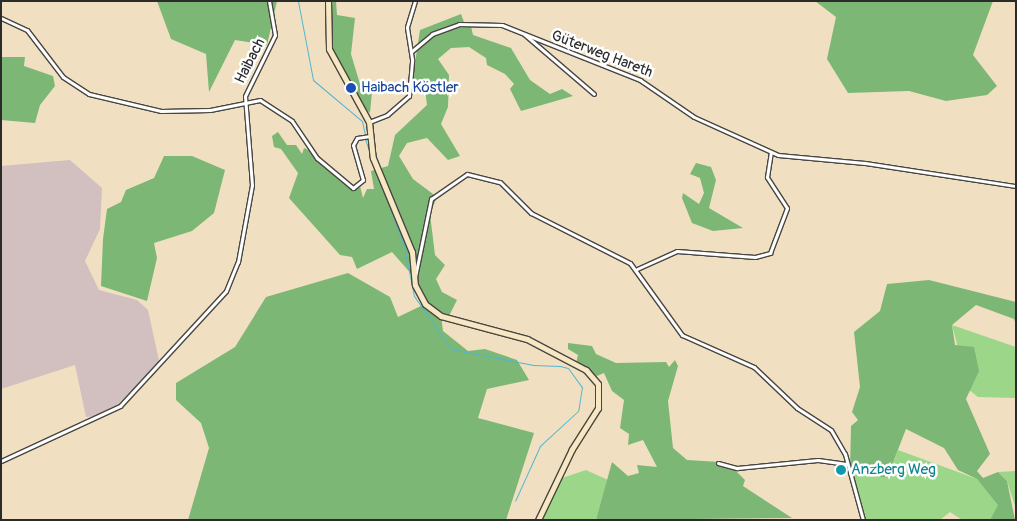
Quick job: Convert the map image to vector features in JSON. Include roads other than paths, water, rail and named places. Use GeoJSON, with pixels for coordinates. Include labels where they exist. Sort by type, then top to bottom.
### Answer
{"type":"FeatureCollection","features":[{"type":"Feature","properties":{"kind":"main road"},"geometry":{"type":"LineString","coordinates":[[328,1],[329,49],[369,122],[367,136],[373,158],[414,258],[414,277],[425,304],[441,316],[520,336],[596,379],[598,408],[572,449],[538,520]]}},
{"type":"Feature","properties":{"kind":"street","name":"Haibach"},"geometry":{"type":"LineString","coordinates":[[245,102],[251,79],[274,40],[275,20],[268,1]]}},
{"type":"Feature","properties":{"kind":"street"},"geometry":{"type":"LineString","coordinates":[[369,122],[384,117],[408,100],[412,51],[407,28],[415,1]]}},
{"type":"Feature","properties":{"kind":"street"},"geometry":{"type":"LineString","coordinates":[[1,18],[27,30],[63,77],[89,94],[155,111],[210,110],[257,99],[292,121],[317,158],[355,189],[363,178],[353,145],[367,136]]}},
{"type":"Feature","properties":{"kind":"street","name":"Güterweg Hareth"},"geometry":{"type":"LineString","coordinates":[[412,51],[432,34],[466,22],[502,25],[640,80],[694,116],[770,152],[1016,186]]}},
{"type":"Feature","properties":{"kind":"street"},"geometry":{"type":"LineString","coordinates":[[524,34],[594,94]]}},
{"type":"Feature","properties":{"kind":"street"},"geometry":{"type":"LineString","coordinates":[[1,460],[120,406],[226,291],[238,262],[252,185],[245,102]]}},
{"type":"Feature","properties":{"kind":"street"},"geometry":{"type":"LineString","coordinates":[[637,268],[677,251],[755,257],[770,253],[787,208],[767,177],[770,152]]}},
{"type":"Feature","properties":{"kind":"street"},"geometry":{"type":"LineString","coordinates":[[414,277],[419,274],[431,199],[471,173],[500,182],[531,213],[637,268],[682,335],[760,371],[797,408],[831,430],[847,464],[863,520]]}},
{"type":"Feature","properties":{"kind":"street"},"geometry":{"type":"LineString","coordinates":[[718,462],[736,468],[818,460],[847,464]]}},
{"type":"Feature","properties":{"kind":"waterway"},"geometry":{"type":"LineString","coordinates":[[298,1],[313,80],[362,121],[365,135]]}},
{"type":"Feature","properties":{"kind":"waterway"},"geometry":{"type":"LineString","coordinates":[[365,139],[404,246],[414,296],[451,349],[533,365],[568,368],[582,387],[578,411],[540,446],[515,501]]}},
{"type":"Feature","properties":{"kind":"place","name":"Haibach Köstler"},"geometry":{"type":"Point","coordinates":[351,88]}},
{"type":"Feature","properties":{"kind":"place","name":"Anzberg Weg"},"geometry":{"type":"Point","coordinates":[841,470]}}]}
